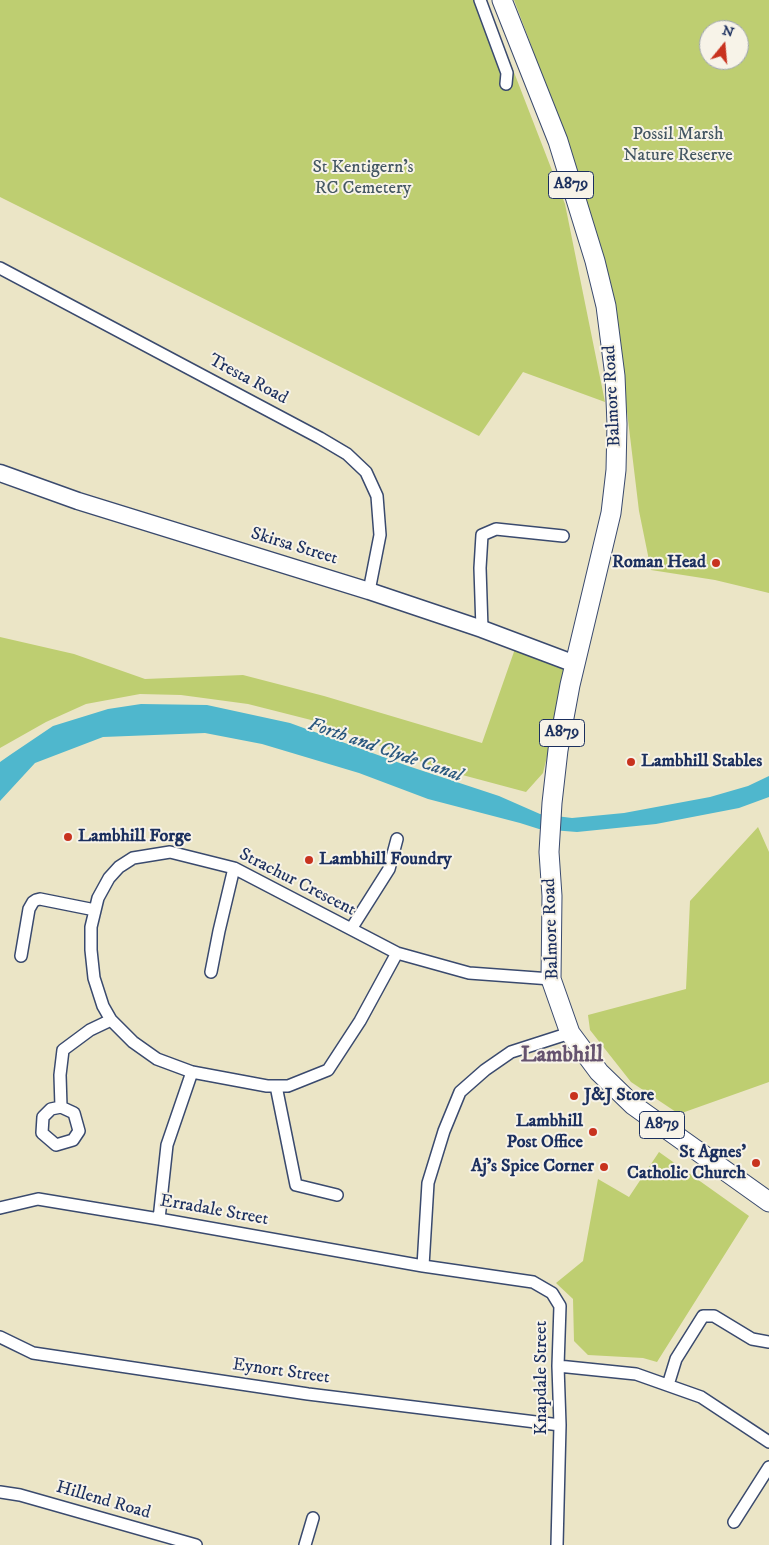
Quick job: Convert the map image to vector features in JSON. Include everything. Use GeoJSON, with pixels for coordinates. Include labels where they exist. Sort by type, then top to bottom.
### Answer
{"type":"FeatureCollection","features":[{"type":"Feature","properties":{"kind":"main road","name":"Balmore Road"},"geometry":{"type":"LineString","coordinates":[[502,0],[558,141],[595,260],[606,306],[615,376],[616,470],[611,513],[575,664],[558,750],[552,803],[549,852],[552,896],[552,979],[570,1033],[599,1072],[633,1105],[769,1202]]}},
{"type":"Feature","properties":{"kind":"street"},"geometry":{"type":"LineString","coordinates":[[480,0],[507,73],[506,84]]}},
{"type":"Feature","properties":{"kind":"street","name":"Tresta Road"},"geometry":{"type":"LineString","coordinates":[[0,268],[312,433],[347,454],[366,472],[377,496],[380,535],[369,590]]}},
{"type":"Feature","properties":{"kind":"street","name":"Skirsa Street"},"geometry":{"type":"LineString","coordinates":[[0,473],[78,501],[369,590],[575,664]]}},
{"type":"Feature","properties":{"kind":"street"},"geometry":{"type":"LineString","coordinates":[[482,630],[480,568],[482,535],[496,529],[563,536]]}},
{"type":"Feature","properties":{"kind":"street"},"geometry":{"type":"LineString","coordinates":[[351,929],[389,869],[397,838]]}},
{"type":"Feature","properties":{"kind":"street","name":"Strachur Crescent"},"geometry":{"type":"LineString","coordinates":[[396,953],[360,1021],[328,1070],[288,1086],[267,1086],[192,1072],[156,1059],[133,1042],[111,1020],[103,1006],[94,978],[91,927],[98,898],[109,878],[119,867],[133,858],[170,852],[234,868],[396,953],[469,973],[552,979]]}},
{"type":"Feature","properties":{"kind":"street"},"geometry":{"type":"LineString","coordinates":[[211,972],[234,868]]}},
{"type":"Feature","properties":{"kind":"street"},"geometry":{"type":"LineString","coordinates":[[22,956],[29,910],[36,900],[40,899],[96,910]]}},
{"type":"Feature","properties":{"kind":"street"},"geometry":{"type":"LineString","coordinates":[[61,1107],[60,1075],[63,1050],[90,1030],[111,1020]]}},
{"type":"Feature","properties":{"kind":"street"},"geometry":{"type":"LineString","coordinates":[[423,1266],[428,1183],[444,1131],[460,1092],[485,1070],[511,1052],[570,1033]]}},
{"type":"Feature","properties":{"kind":"street"},"geometry":{"type":"LineString","coordinates":[[159,1219],[167,1145],[192,1072]]}},
{"type":"Feature","properties":{"kind":"street"},"geometry":{"type":"LineString","coordinates":[[276,1086],[296,1185],[337,1196]]}},
{"type":"Feature","properties":{"kind":"street","name":"Erradale Street"},"geometry":{"type":"LineString","coordinates":[[0,1208],[38,1200],[159,1219],[423,1266]]}},
{"type":"Feature","properties":{"kind":"street","name":"Knapdale Street"},"geometry":{"type":"LineString","coordinates":[[423,1266],[533,1282],[552,1292],[560,1306],[557,1545]]}},
{"type":"Feature","properties":{"kind":"street"},"geometry":{"type":"LineString","coordinates":[[668,1385],[676,1359],[703,1316],[714,1316],[752,1339],[769,1342]]}},
{"type":"Feature","properties":{"kind":"street","name":"Eynort Street"},"geometry":{"type":"LineString","coordinates":[[0,1337],[33,1353],[308,1394],[560,1425]]}},
{"type":"Feature","properties":{"kind":"street"},"geometry":{"type":"LineString","coordinates":[[558,1366],[636,1374],[668,1385],[701,1397],[769,1442]]}},
{"type":"Feature","properties":{"kind":"street"},"geometry":{"type":"LineString","coordinates":[[734,1522],[769,1467]]}},
{"type":"Feature","properties":{"kind":"street","name":"Hillend Road"},"geometry":{"type":"LineString","coordinates":[[0,1492],[20,1495],[196,1545]]}},
{"type":"Feature","properties":{"kind":"street"},"geometry":{"type":"LineString","coordinates":[[305,1545],[313,1518]]}},
{"type":"Feature","properties":{"kind":"green space","name":"St Kentigern's RC Cemetery"},"geometry":{"type":"Polygon","coordinates":[[[0,0],[486,0],[565,204],[605,402],[523,372],[479,436],[0,197],[0,0]]]}},
{"type":"Feature","properties":{"kind":"green space","name":"Possil Marsh Nature Reserve"},"geometry":{"type":"Polygon","coordinates":[[[514,0],[769,0],[769,593],[715,580],[651,570],[639,511],[616,320],[531,45],[514,0]]]}},
{"type":"Feature","properties":{"kind":"green space"},"geometry":{"type":"Polygon","coordinates":[[[0,637],[74,654],[145,679],[243,675],[324,696],[482,743],[516,646],[569,666],[543,773],[526,792],[440,769],[319,722],[248,704],[181,695],[140,694],[86,704],[46,722],[0,748],[0,637]]]}},
{"type":"Feature","properties":{"kind":"green space"},"geometry":{"type":"Polygon","coordinates":[[[758,827],[769,852],[769,1082],[679,1114],[631,1082],[590,1030],[588,1015],[686,989],[690,901],[758,827]]]}},
{"type":"Feature","properties":{"kind":"green space"},"geometry":{"type":"Polygon","coordinates":[[[659,1152],[749,1216],[657,1362],[643,1358],[588,1355],[574,1341],[573,1299],[556,1283],[583,1261],[598,1179],[629,1197],[659,1152]]]}},
{"type":"Feature","properties":{"kind":"water"},"geometry":{"type":"Polygon","coordinates":[[[141,704],[207,705],[290,723],[408,766],[499,796],[540,814],[572,818],[624,813],[710,797],[748,786],[769,776],[769,797],[739,808],[656,824],[577,832],[539,829],[428,799],[359,773],[262,744],[205,733],[103,737],[35,763],[0,801],[0,762],[10,755],[53,726],[108,709],[141,704]]]}},
{"type":"Feature","properties":{"kind":"place","name":"Roman Head"},"geometry":{"type":"Point","coordinates":[716,563]}},
{"type":"Feature","properties":{"kind":"place","name":"Lambhill Stables"},"geometry":{"type":"Point","coordinates":[631,762]}},
{"type":"Feature","properties":{"kind":"place","name":"Lambhill Forge"},"geometry":{"type":"Point","coordinates":[68,837]}},
{"type":"Feature","properties":{"kind":"place","name":"Lambhill Foundry"},"geometry":{"type":"Point","coordinates":[309,860]}},
{"type":"Feature","properties":{"kind":"place","name":"J&J Store"},"geometry":{"type":"Point","coordinates":[574,1096]}},
{"type":"Feature","properties":{"kind":"place","name":"Lambhill Post Office"},"geometry":{"type":"Point","coordinates":[593,1132]}},
{"type":"Feature","properties":{"kind":"place","name":"St Agnes' Catholic Church"},"geometry":{"type":"Point","coordinates":[756,1163]}},
{"type":"Feature","properties":{"kind":"place","name":"Aj's Spice Corner"},"geometry":{"type":"Point","coordinates":[604,1167]}},
{"type":"Feature","properties":{"kind":"district","name":"Lambhill"},"geometry":{"type":"Point","coordinates":[562,1056]}},
{"type":"Feature","properties":{"kind":"water label","name":"Forth and Clyde Canal"},"geometry":{"type":"Point","coordinates":[385,751]}}]}
